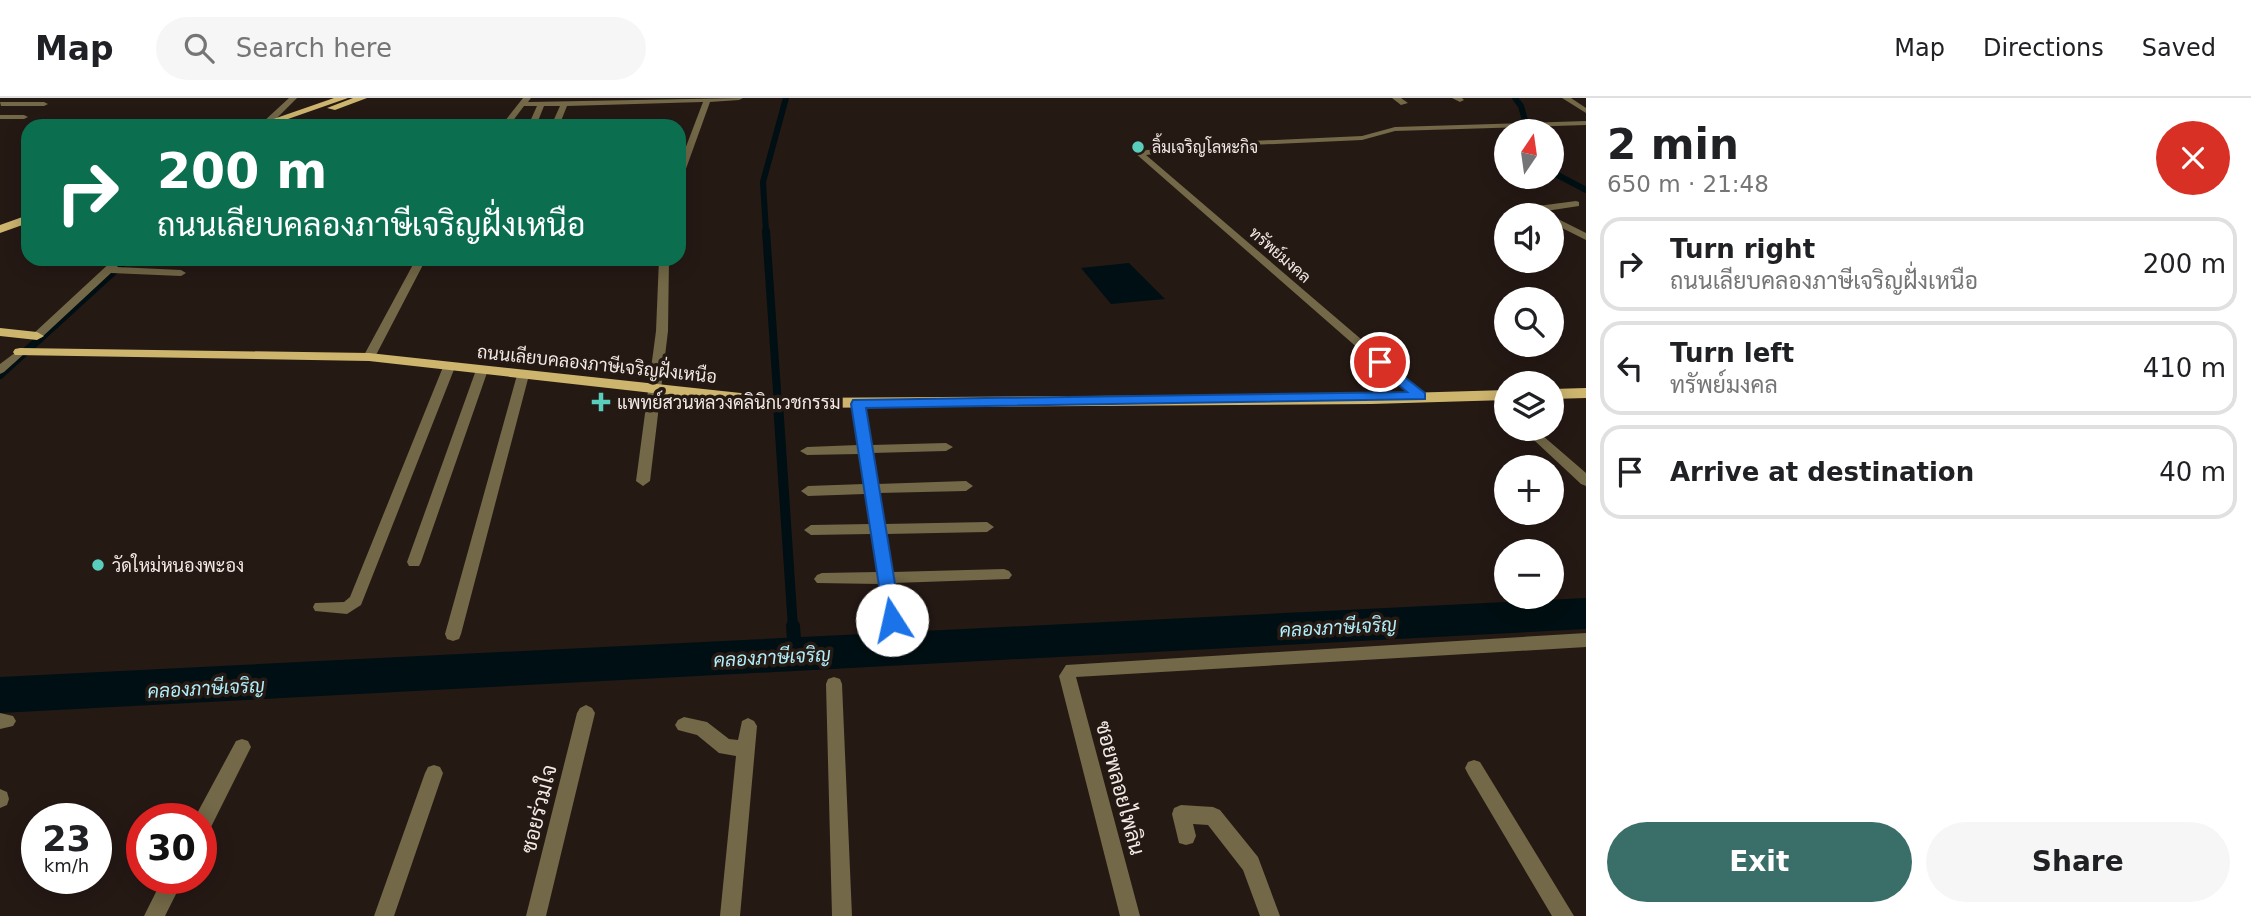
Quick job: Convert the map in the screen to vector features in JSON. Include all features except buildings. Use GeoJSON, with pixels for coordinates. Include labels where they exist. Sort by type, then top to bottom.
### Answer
{"type":"FeatureCollection","features":[{"type":"Feature","properties":{"kind":"main road"},"geometry":{"type":"LineString","coordinates":[[280,119],[343,98]]}},
{"type":"Feature","properties":{"kind":"main road"},"geometry":{"type":"LineString","coordinates":[[300,119],[362,98]]}},
{"type":"Feature","properties":{"kind":"main road"},"geometry":{"type":"LineString","coordinates":[[0,221],[21,214]]}},
{"type":"Feature","properties":{"kind":"main road"},"geometry":{"type":"LineString","coordinates":[[0,229],[21,222]]}},
{"type":"Feature","properties":{"kind":"main road"},"geometry":{"type":"LineString","coordinates":[[0,331],[37,336]]}},
{"type":"Feature","properties":{"kind":"main road"},"geometry":{"type":"LineString","coordinates":[[20,352],[37,336]]}},
{"type":"Feature","properties":{"kind":"main road","name":"ถนนเลียบคลองภาษีเจริญฝั่งเหนือ"},"geometry":{"type":"LineString","coordinates":[[20,352],[369,357],[781,403],[1494,395]]}},
{"type":"Feature","properties":{"kind":"main road"},"geometry":{"type":"LineString","coordinates":[[1564,394],[1586,393]]}},
{"type":"Feature","properties":{"kind":"street"},"geometry":{"type":"LineString","coordinates":[[0,106],[12,98]]}},
{"type":"Feature","properties":{"kind":"street"},"geometry":{"type":"LineString","coordinates":[[269,119],[293,98]]}},
{"type":"Feature","properties":{"kind":"street"},"geometry":{"type":"LineString","coordinates":[[571,98],[592,99],[594,105]]}},
{"type":"Feature","properties":{"kind":"street"},"geometry":{"type":"LineString","coordinates":[[511,119],[525,101],[541,105],[594,105],[739,98]]}},
{"type":"Feature","properties":{"kind":"street"},"geometry":{"type":"LineString","coordinates":[[1396,98],[1404,103]]}},
{"type":"Feature","properties":{"kind":"street"},"geometry":{"type":"LineString","coordinates":[[686,158],[708,99]]}},
{"type":"Feature","properties":{"kind":"street"},"geometry":{"type":"LineString","coordinates":[[1568,99],[1586,104]]}},
{"type":"Feature","properties":{"kind":"street"},"geometry":{"type":"LineString","coordinates":[[0,106],[44,104]]}},
{"type":"Feature","properties":{"kind":"street"},"geometry":{"type":"LineString","coordinates":[[535,119],[541,105]]}},
{"type":"Feature","properties":{"kind":"street"},"geometry":{"type":"LineString","coordinates":[[558,119],[564,105]]}},
{"type":"Feature","properties":{"kind":"street"},"geometry":{"type":"LineString","coordinates":[[0,117],[24,117]]}},
{"type":"Feature","properties":{"kind":"street","name":"ทรัพย์มงคล"},"geometry":{"type":"LineString","coordinates":[[1420,396],[1138,155],[1142,151],[1162,149],[1362,138],[1395,129],[1586,123]]}},
{"type":"Feature","properties":{"kind":"street"},"geometry":{"type":"LineString","coordinates":[[1564,206],[1577,204]]}},
{"type":"Feature","properties":{"kind":"street"},"geometry":{"type":"LineString","coordinates":[[1564,225],[1586,237]]}},
{"type":"Feature","properties":{"kind":"street"},"geometry":{"type":"LineString","coordinates":[[37,336],[112,266]]}},
{"type":"Feature","properties":{"kind":"street"},"geometry":{"type":"LineString","coordinates":[[369,357],[417,266]]}},
{"type":"Feature","properties":{"kind":"street"},"geometry":{"type":"LineString","coordinates":[[643,481],[662,331],[664,266]]}},
{"type":"Feature","properties":{"kind":"street"},"geometry":{"type":"LineString","coordinates":[[108,270],[181,273]]}},
{"type":"Feature","properties":{"kind":"street"},"geometry":{"type":"LineString","coordinates":[[0,370],[20,352]]}},
{"type":"Feature","properties":{"kind":"street"},"geometry":{"type":"LineString","coordinates":[[321,607],[347,608],[356,601],[449,367]]}},
{"type":"Feature","properties":{"kind":"street"},"geometry":{"type":"LineString","coordinates":[[414,562],[482,370]]}},
{"type":"Feature","properties":{"kind":"street"},"geometry":{"type":"LineString","coordinates":[[453,634],[523,375]]}},
{"type":"Feature","properties":{"kind":"street"},"geometry":{"type":"LineString","coordinates":[[858,404],[892,620]]}},
{"type":"Feature","properties":{"kind":"street"},"geometry":{"type":"LineString","coordinates":[[1541,441],[1586,481]]}},
{"type":"Feature","properties":{"kind":"street"},"geometry":{"type":"LineString","coordinates":[[807,451],[946,447]]}},
{"type":"Feature","properties":{"kind":"street"},"geometry":{"type":"LineString","coordinates":[[808,491],[966,486]]}},
{"type":"Feature","properties":{"kind":"street"},"geometry":{"type":"LineString","coordinates":[[811,530],[987,527]]}},
{"type":"Feature","properties":{"kind":"street"},"geometry":{"type":"LineString","coordinates":[[822,579],[1004,575]]}},
{"type":"Feature","properties":{"kind":"street","name":"ซอยพลอยไพลิน"},"geometry":{"type":"LineString","coordinates":[[1129,916],[1067,676],[1070,672],[1161,663],[1586,640]]}},
{"type":"Feature","properties":{"kind":"street"},"geometry":{"type":"LineString","coordinates":[[834,684],[842,916]]}},
{"type":"Feature","properties":{"kind":"street","name":"ซอยร่วมใจ"},"geometry":{"type":"LineString","coordinates":[[536,916],[586,713]]}},
{"type":"Feature","properties":{"kind":"street"},"geometry":{"type":"LineString","coordinates":[[684,725],[701,728],[724,747],[746,749]]}},
{"type":"Feature","properties":{"kind":"street"},"geometry":{"type":"LineString","coordinates":[[730,916],[748,726]]}},
{"type":"Feature","properties":{"kind":"street"},"geometry":{"type":"LineString","coordinates":[[213,803],[242,747]]}},
{"type":"Feature","properties":{"kind":"street"},"geometry":{"type":"LineString","coordinates":[[1474,768],[1564,916]]}},
{"type":"Feature","properties":{"kind":"street"},"geometry":{"type":"LineString","coordinates":[[384,916],[434,773]]}},
{"type":"Feature","properties":{"kind":"street"},"geometry":{"type":"LineString","coordinates":[[1186,836],[1181,814],[1213,816],[1251,864],[1270,916]]}},
{"type":"Feature","properties":{"kind":"street"},"geometry":{"type":"LineString","coordinates":[[155,916],[166,894]]}},
{"type":"Feature","properties":{"kind":"water"},"geometry":{"type":"Polygon","coordinates":[[[1129,263],[1165,299],[1111,304],[1081,268],[1129,263]]]}},
{"type":"Feature","properties":{"kind":"water","name":"คลองภาษีเจริญ"},"geometry":{"type":"Polygon","coordinates":[[[1586,598],[1586,629],[0,713],[0,677],[1494,603],[1494,609],[1564,609],[1564,599],[1586,598]]]}},
{"type":"Feature","properties":{"kind":"waterway"},"geometry":{"type":"LineString","coordinates":[[766,232],[763,182],[786,98]]}},
{"type":"Feature","properties":{"kind":"waterway"},"geometry":{"type":"LineString","coordinates":[[1515,98],[1521,106],[1525,119]]}},
{"type":"Feature","properties":{"kind":"waterway"},"geometry":{"type":"LineString","coordinates":[[1564,178],[1586,190]]}},
{"type":"Feature","properties":{"kind":"waterway"},"geometry":{"type":"LineString","coordinates":[[766,231],[778,405]]}},
{"type":"Feature","properties":{"kind":"waterway"},"geometry":{"type":"LineString","coordinates":[[0,375],[119,266]]}},
{"type":"Feature","properties":{"kind":"waterway"},"geometry":{"type":"LineString","coordinates":[[778,403],[793,628]]}},
{"type":"Feature","properties":{"kind":"waterway","name":"คลองภาษีเจริญ"},"geometry":{"type":"LineString","coordinates":[[793,626],[795,652]]}},
{"type":"Feature","properties":{"kind":"place","name":"ลิ้มเจริญโลหะกิจ"},"geometry":{"type":"Point","coordinates":[1138,147]}},
{"type":"Feature","properties":{"kind":"place","name":"แพทย์สวนหลวงคลินิกเวชกรรม"},"geometry":{"type":"Point","coordinates":[601,402]}},
{"type":"Feature","properties":{"kind":"place","name":"วัดใหม่หนองพะอง"},"geometry":{"type":"Point","coordinates":[98,565]}},
{"type":"Feature","properties":{"kind":"route"},"geometry":{"type":"LineString","coordinates":[[892,620],[858,404],[1371,399],[1420,396],[1380,362]]}}]}
